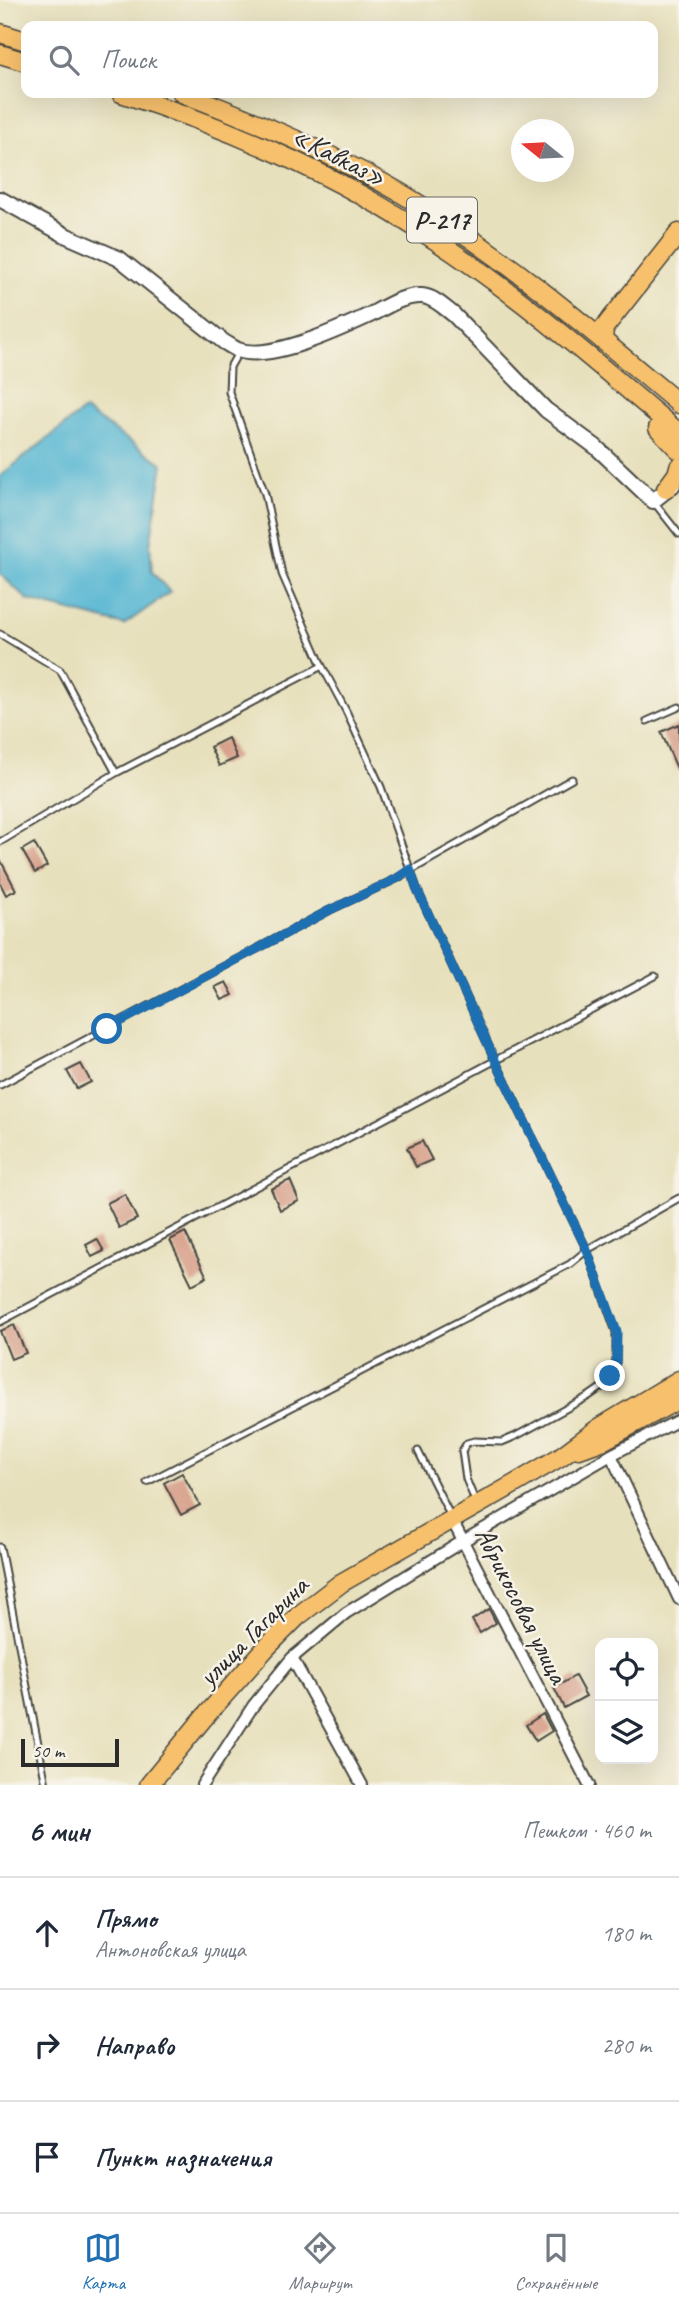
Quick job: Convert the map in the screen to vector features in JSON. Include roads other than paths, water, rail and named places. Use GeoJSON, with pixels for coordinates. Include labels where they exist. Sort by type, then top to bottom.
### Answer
{"type":"FeatureCollection","features":[{"type":"Feature","properties":{"kind":"main road"},"geometry":{"type":"LineString","coordinates":[[0,33],[21,39]]}},
{"type":"Feature","properties":{"kind":"main road"},"geometry":{"type":"LineString","coordinates":[[0,54],[21,60]]}},
{"type":"Feature","properties":{"kind":"main road","name":"«Кавказ»"},"geometry":{"type":"LineString","coordinates":[[134,98],[253,143],[342,184],[389,211],[474,267],[540,316],[679,433]]}},
{"type":"Feature","properties":{"kind":"main road","name":"«Кавказ»"},"geometry":{"type":"LineString","coordinates":[[194,98],[297,139],[400,192],[502,261],[599,334],[679,404]]}},
{"type":"Feature","properties":{"kind":"main road"},"geometry":{"type":"LineString","coordinates":[[599,334],[679,233]]}},
{"type":"Feature","properties":{"kind":"main road"},"geometry":{"type":"LineString","coordinates":[[605,370],[611,384],[679,450]]}},
{"type":"Feature","properties":{"kind":"main road"},"geometry":{"type":"LineString","coordinates":[[666,490],[679,467]]}},
{"type":"Feature","properties":{"kind":"main road"},"geometry":{"type":"LineString","coordinates":[[560,1457],[599,1428],[679,1380]]}},
{"type":"Feature","properties":{"kind":"main road"},"geometry":{"type":"LineString","coordinates":[[560,1457],[604,1440],[679,1399]]}},
{"type":"Feature","properties":{"kind":"main road","name":"улица Гагарина"},"geometry":{"type":"LineString","coordinates":[[149,1785],[202,1720],[298,1616],[341,1583],[560,1457]]}},
{"type":"Feature","properties":{"kind":"street"},"geometry":{"type":"LineString","coordinates":[[0,199],[67,236],[120,259],[239,351],[271,351],[294,345],[352,324],[409,297],[425,296],[454,315],[546,410],[596,447],[666,490]]}},
{"type":"Feature","properties":{"kind":"street"},"geometry":{"type":"LineString","coordinates":[[202,1785],[212,1780],[253,1706],[292,1658],[346,1613],[611,1455],[679,1420]]}},
{"type":"Feature","properties":{"kind":"street"},"geometry":{"type":"LineString","coordinates":[[611,1455],[679,1599]]}},
{"type":"Feature","properties":{"kind":"street","name":"Абрикосовая улица"},"geometry":{"type":"LineString","coordinates":[[452,1520],[589,1785]]}},
{"type":"Feature","properties":{"kind":"street"},"geometry":{"type":"LineString","coordinates":[[292,1658],[362,1785]]}},
{"type":"Feature","properties":{"kind":"lane"},"geometry":{"type":"LineString","coordinates":[[239,351],[230,367],[229,392],[265,494],[282,574],[322,666],[381,787],[417,889],[495,1060],[587,1250],[617,1332],[616,1362],[610,1376],[589,1396],[502,1442],[467,1443],[462,1451],[466,1479],[477,1506]]}},
{"type":"Feature","properties":{"kind":"lane"},"geometry":{"type":"LineString","coordinates":[[666,490],[679,534]]}},
{"type":"Feature","properties":{"kind":"lane"},"geometry":{"type":"LineString","coordinates":[[0,634],[60,670],[116,773]]}},
{"type":"Feature","properties":{"kind":"lane"},"geometry":{"type":"LineString","coordinates":[[0,842],[116,773],[322,666]]}},
{"type":"Feature","properties":{"kind":"lane"},"geometry":{"type":"LineString","coordinates":[[647,721],[679,707]]}},
{"type":"Feature","properties":{"kind":"lane"},"geometry":{"type":"LineString","coordinates":[[0,1085],[330,910],[396,879],[572,779]]}},
{"type":"Feature","properties":{"kind":"lane"},"geometry":{"type":"LineString","coordinates":[[0,1322],[655,976]]}},
{"type":"Feature","properties":{"kind":"lane"},"geometry":{"type":"LineString","coordinates":[[146,1482],[531,1285],[679,1198]]}},
{"type":"Feature","properties":{"kind":"lane"},"geometry":{"type":"LineString","coordinates":[[418,1451],[452,1520]]}},
{"type":"Feature","properties":{"kind":"lane"},"geometry":{"type":"LineString","coordinates":[[0,1547],[46,1785]]}},
{"type":"Feature","properties":{"kind":"water"},"geometry":{"type":"Polygon","coordinates":[[[84,410],[163,464],[150,544],[152,572],[170,592],[124,625],[28,600],[0,574],[0,476],[84,410]]]}}]}
